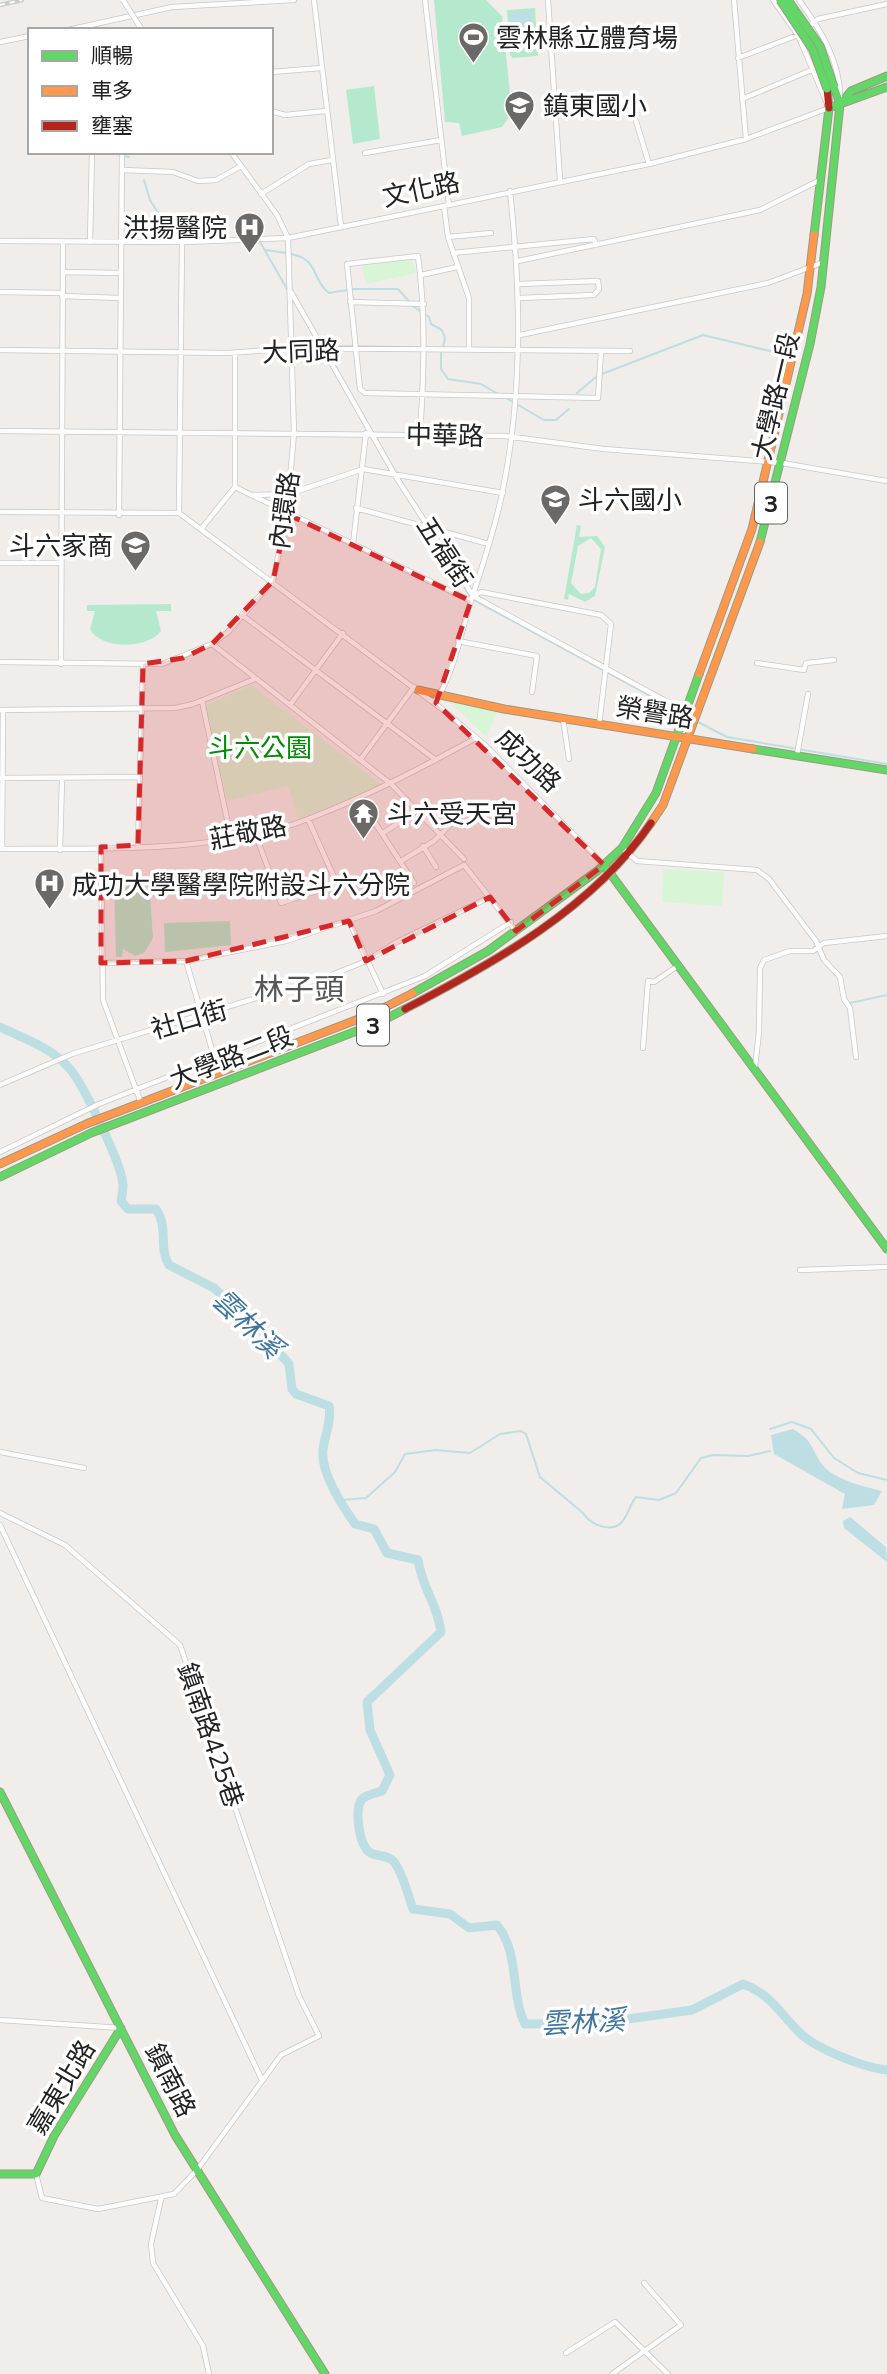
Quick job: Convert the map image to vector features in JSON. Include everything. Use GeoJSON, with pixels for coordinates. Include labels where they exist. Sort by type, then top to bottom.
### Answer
{"type":"FeatureCollection","features":[{"type":"Feature","properties":{"kind":"main road"},"geometry":{"type":"LineString","coordinates":[[780,0],[813,50],[840,104]]}},
{"type":"Feature","properties":{"kind":"main road"},"geometry":{"type":"LineString","coordinates":[[788,0],[820,46],[831,88]]}},
{"type":"Feature","properties":{"kind":"main road","name":"文化路"},"geometry":{"type":"LineString","coordinates":[[840,104],[851,91],[887,76]]}},
{"type":"Feature","properties":{"kind":"main road","name":"文化路"},"geometry":{"type":"LineString","coordinates":[[829,108],[887,87]]}},
{"type":"Feature","properties":{"kind":"main road","name":"大學路一段"},"geometry":{"type":"LineString","coordinates":[[604,865],[622,848],[656,793],[752,529],[796,351],[823,178],[831,88]]}},
{"type":"Feature","properties":{"kind":"main road","name":"大學路一段"},"geometry":{"type":"LineString","coordinates":[[610,872],[629,855],[663,805],[764,532],[810,344],[824,262],[840,104]]}},
{"type":"Feature","properties":{"kind":"main road","name":"榮譽路"},"geometry":{"type":"LineString","coordinates":[[416,688],[436,699],[887,771]]}},
{"type":"Feature","properties":{"kind":"main road","name":"成功路"},"geometry":{"type":"LineString","coordinates":[[604,865],[887,1249]]}},
{"type":"Feature","properties":{"kind":"main road","name":"大學路二段"},"geometry":{"type":"LineString","coordinates":[[0,1164],[86,1124],[374,1013],[488,951],[604,865]]}},
{"type":"Feature","properties":{"kind":"main road","name":"大學路二段"},"geometry":{"type":"LineString","coordinates":[[0,1177],[108,1126],[380,1022],[463,979],[520,943],[610,872]]}},
{"type":"Feature","properties":{"kind":"main road"},"geometry":{"type":"LineString","coordinates":[[409,995],[415,1004]]}},
{"type":"Feature","properties":{"kind":"main road"},"geometry":{"type":"LineString","coordinates":[[198,1081],[201,1091]]}},
{"type":"Feature","properties":{"kind":"main road","name":"鎮南路"},"geometry":{"type":"LineString","coordinates":[[0,1792],[175,2134],[325,2374]]}},
{"type":"Feature","properties":{"kind":"main road","name":"嘉東北路"},"geometry":{"type":"LineString","coordinates":[[0,2174],[36,2174],[54,2136],[121,2028]]}},
{"type":"Feature","properties":{"kind":"street"},"geometry":{"type":"LineString","coordinates":[[123,0],[141,28]]}},
{"type":"Feature","properties":{"kind":"street"},"geometry":{"type":"LineString","coordinates":[[77,28],[172,7],[294,0]]}},
{"type":"Feature","properties":{"kind":"street"},"geometry":{"type":"LineString","coordinates":[[314,0],[341,226]]}},
{"type":"Feature","properties":{"kind":"street"},"geometry":{"type":"LineString","coordinates":[[425,0],[448,237],[470,298],[469,350]]}},
{"type":"Feature","properties":{"kind":"street"},"geometry":{"type":"LineString","coordinates":[[548,0],[560,180]]}},
{"type":"Feature","properties":{"kind":"street"},"geometry":{"type":"LineString","coordinates":[[734,0],[746,139]]}},
{"type":"Feature","properties":{"kind":"street"},"geometry":{"type":"LineString","coordinates":[[773,0],[798,35],[829,108]]}},
{"type":"Feature","properties":{"kind":"street"},"geometry":{"type":"LineString","coordinates":[[799,0],[816,22],[834,62],[840,84],[840,104]]}},
{"type":"Feature","properties":{"kind":"street"},"geometry":{"type":"LineString","coordinates":[[738,58],[798,35],[818,19],[887,4]]}},
{"type":"Feature","properties":{"kind":"street"},"geometry":{"type":"LineString","coordinates":[[0,42],[28,36]]}},
{"type":"Feature","properties":{"kind":"street"},"geometry":{"type":"LineString","coordinates":[[273,72],[321,68]]}},
{"type":"Feature","properties":{"kind":"street"},"geometry":{"type":"LineString","coordinates":[[742,99],[814,69]]}},
{"type":"Feature","properties":{"kind":"street","name":"文化路"},"geometry":{"type":"LineString","coordinates":[[0,241],[182,242],[288,238],[560,180],[649,164],[746,139],[829,108]]}},
{"type":"Feature","properties":{"kind":"street"},"geometry":{"type":"LineString","coordinates":[[273,111],[285,114],[326,111]]}},
{"type":"Feature","properties":{"kind":"street"},"geometry":{"type":"LineString","coordinates":[[636,121],[649,164]]}},
{"type":"Feature","properties":{"kind":"street"},"geometry":{"type":"LineString","coordinates":[[365,153],[440,140]]}},
{"type":"Feature","properties":{"kind":"street"},"geometry":{"type":"LineString","coordinates":[[90,242],[92,154]]}},
{"type":"Feature","properties":{"kind":"street"},"geometry":{"type":"LineString","coordinates":[[119,515],[123,154]]}},
{"type":"Feature","properties":{"kind":"street","name":"內環路"},"geometry":{"type":"LineString","coordinates":[[0,662],[162,664],[183,658],[212,644],[273,581],[289,494],[294,433],[288,238],[277,215],[233,154]]}},
{"type":"Feature","properties":{"kind":"street"},"geometry":{"type":"LineString","coordinates":[[261,194],[309,164],[332,160]]}},
{"type":"Feature","properties":{"kind":"street"},"geometry":{"type":"LineString","coordinates":[[124,170],[173,172],[198,181],[216,180],[241,166]]}},
{"type":"Feature","properties":{"kind":"street"},"geometry":{"type":"LineString","coordinates":[[518,261],[760,210],[823,178]]}},
{"type":"Feature","properties":{"kind":"street"},"geometry":{"type":"LineString","coordinates":[[436,699],[472,598],[503,493],[516,401],[520,335],[518,261],[510,191]]}},
{"type":"Feature","properties":{"kind":"street"},"geometry":{"type":"LineString","coordinates":[[448,237],[491,233]]}},
{"type":"Feature","properties":{"kind":"street"},"geometry":{"type":"LineString","coordinates":[[453,253],[594,239],[596,245]]}},
{"type":"Feature","properties":{"kind":"street"},"geometry":{"type":"LineString","coordinates":[[61,664],[63,242]]}},
{"type":"Feature","properties":{"kind":"street"},"geometry":{"type":"LineString","coordinates":[[179,513],[182,242]]}},
{"type":"Feature","properties":{"kind":"street"},"geometry":{"type":"LineString","coordinates":[[420,434],[422,393],[424,349],[424,310],[418,256],[347,264],[354,349],[362,392],[422,393],[507,395],[516,401],[598,398],[601,351]]}},
{"type":"Feature","properties":{"kind":"street"},"geometry":{"type":"LineString","coordinates":[[520,335],[768,283],[824,262]]}},
{"type":"Feature","properties":{"kind":"street"},"geometry":{"type":"LineString","coordinates":[[421,275],[457,267]]}},
{"type":"Feature","properties":{"kind":"street"},"geometry":{"type":"LineString","coordinates":[[63,272],[121,273]]}},
{"type":"Feature","properties":{"kind":"street"},"geometry":{"type":"LineString","coordinates":[[519,284],[598,281],[599,289],[594,295],[520,298]]}},
{"type":"Feature","properties":{"kind":"street","name":"五福街"},"geometry":{"type":"LineString","coordinates":[[290,291],[394,477],[472,598],[696,718]]}},
{"type":"Feature","properties":{"kind":"street"},"geometry":{"type":"LineString","coordinates":[[0,292],[121,298]]}},
{"type":"Feature","properties":{"kind":"street"},"geometry":{"type":"LineString","coordinates":[[350,302],[411,304],[424,310]]}},
{"type":"Feature","properties":{"kind":"street","name":"大同路"},"geometry":{"type":"LineString","coordinates":[[0,350],[235,353],[321,348],[630,351]]}},
{"type":"Feature","properties":{"kind":"street"},"geometry":{"type":"LineString","coordinates":[[201,529],[235,486],[235,353]]}},
{"type":"Feature","properties":{"kind":"street","name":"中華路"},"geometry":{"type":"LineString","coordinates":[[0,431],[510,436],[604,449],[782,463],[887,481]]}},
{"type":"Feature","properties":{"kind":"street"},"geometry":{"type":"LineString","coordinates":[[353,544],[356,508],[370,433]]}},
{"type":"Feature","properties":{"kind":"street"},"geometry":{"type":"LineString","coordinates":[[251,495],[289,494],[363,469],[394,477],[503,493]]}},
{"type":"Feature","properties":{"kind":"street"},"geometry":{"type":"LineString","coordinates":[[235,486],[286,514],[472,598]]}},
{"type":"Feature","properties":{"kind":"street"},"geometry":{"type":"LineString","coordinates":[[356,508],[489,544]]}},
{"type":"Feature","properties":{"kind":"street"},"geometry":{"type":"LineString","coordinates":[[0,512],[119,515],[179,513],[416,688],[360,760]]}},
{"type":"Feature","properties":{"kind":"street"},"geometry":{"type":"LineString","coordinates":[[0,563],[61,563]]}},
{"type":"Feature","properties":{"kind":"street"},"geometry":{"type":"LineString","coordinates":[[472,598],[481,592],[607,617],[611,624],[599,725]]}},
{"type":"Feature","properties":{"kind":"street"},"geometry":{"type":"LineString","coordinates":[[242,615],[436,760]]}},
{"type":"Feature","properties":{"kind":"street"},"geometry":{"type":"LineString","coordinates":[[290,705],[343,633]]}},
{"type":"Feature","properties":{"kind":"street"},"geometry":{"type":"LineString","coordinates":[[458,641],[537,656],[532,692]]}},
{"type":"Feature","properties":{"kind":"street"},"geometry":{"type":"LineString","coordinates":[[212,644],[391,784],[464,862],[516,931]]}},
{"type":"Feature","properties":{"kind":"street"},"geometry":{"type":"LineString","coordinates":[[757,663],[804,670],[806,663],[834,660]]}},
{"type":"Feature","properties":{"kind":"street"},"geometry":{"type":"LineString","coordinates":[[138,845],[143,664]]}},
{"type":"Feature","properties":{"kind":"street"},"geometry":{"type":"LineString","coordinates":[[1,848],[1,710],[175,708],[202,701],[255,679]]}},
{"type":"Feature","properties":{"kind":"street"},"geometry":{"type":"LineString","coordinates":[[797,755],[808,694]]}},
{"type":"Feature","properties":{"kind":"street","name":"成功路"},"geometry":{"type":"LineString","coordinates":[[436,699],[604,865]]}},
{"type":"Feature","properties":{"kind":"street"},"geometry":{"type":"LineString","coordinates":[[202,701],[231,838]]}},
{"type":"Feature","properties":{"kind":"street"},"geometry":{"type":"LineString","coordinates":[[563,719],[569,759]]}},
{"type":"Feature","properties":{"kind":"street","name":"莊敬路"},"geometry":{"type":"LineString","coordinates":[[1,848],[60,850],[231,838],[255,833],[308,819],[359,798],[391,784],[476,738]]}},
{"type":"Feature","properties":{"kind":"street"},"geometry":{"type":"LineString","coordinates":[[1,778],[140,778]]}},
{"type":"Feature","properties":{"kind":"street"},"geometry":{"type":"LineString","coordinates":[[60,850],[62,779]]}},
{"type":"Feature","properties":{"kind":"street"},"geometry":{"type":"LineString","coordinates":[[359,798],[414,883]]}},
{"type":"Feature","properties":{"kind":"street"},"geometry":{"type":"LineString","coordinates":[[383,833],[416,811]]}},
{"type":"Feature","properties":{"kind":"street"},"geometry":{"type":"LineString","coordinates":[[401,861],[440,835],[461,814]]}},
{"type":"Feature","properties":{"kind":"street"},"geometry":{"type":"LineString","coordinates":[[255,833],[281,902],[337,884],[308,819]]}},
{"type":"Feature","properties":{"kind":"street"},"geometry":{"type":"LineString","coordinates":[[423,846],[436,867]]}},
{"type":"Feature","properties":{"kind":"street"},"geometry":{"type":"LineString","coordinates":[[101,847],[103,1000],[141,1103]]}},
{"type":"Feature","properties":{"kind":"street"},"geometry":{"type":"LineString","coordinates":[[622,848],[637,861],[757,870],[769,879],[819,948],[824,960],[840,977],[844,999],[851,1013],[856,1057]]}},
{"type":"Feature","properties":{"kind":"street"},"geometry":{"type":"LineString","coordinates":[[101,963],[186,961],[286,941],[349,921],[464,862]]}},
{"type":"Feature","properties":{"kind":"street","name":"社口街"},"geometry":{"type":"LineString","coordinates":[[0,1085],[72,1054],[275,995],[366,961],[397,942],[490,897]]}},
{"type":"Feature","properties":{"kind":"street"},"geometry":{"type":"LineString","coordinates":[[349,921],[383,994]]}},
{"type":"Feature","properties":{"kind":"street","name":"大學路二段"},"geometry":{"type":"LineString","coordinates":[[0,1152],[80,1112],[135,1089],[425,976],[510,922]]}},
{"type":"Feature","properties":{"kind":"street"},"geometry":{"type":"LineString","coordinates":[[755,1067],[760,1032],[760,968],[764,960],[790,951],[805,953],[832,942],[887,936]]}},
{"type":"Feature","properties":{"kind":"street"},"geometry":{"type":"LineString","coordinates":[[186,961],[215,1059]]}},
{"type":"Feature","properties":{"kind":"street"},"geometry":{"type":"LineString","coordinates":[[643,1048],[648,981],[654,982],[678,965]]}},
{"type":"Feature","properties":{"kind":"street"},"geometry":{"type":"LineString","coordinates":[[800,1270],[887,1267]]}},
{"type":"Feature","properties":{"kind":"street"},"geometry":{"type":"LineString","coordinates":[[0,1451],[84,1468]]}},
{"type":"Feature","properties":{"kind":"street","name":"鎮南路425巷"},"geometry":{"type":"LineString","coordinates":[[0,1513],[65,1545],[180,1645],[299,1996],[319,2036],[281,2055],[261,2078]]}},
{"type":"Feature","properties":{"kind":"street"},"geometry":{"type":"LineString","coordinates":[[0,1525],[261,2078],[197,2170],[174,2194],[161,2199],[98,2209],[42,2198],[36,2174]]}},
{"type":"Feature","properties":{"kind":"street"},"geometry":{"type":"LineString","coordinates":[[0,2020],[121,2028]]}},
{"type":"Feature","properties":{"kind":"street"},"geometry":{"type":"LineString","coordinates":[[161,2199],[151,2244],[153,2263],[203,2346],[209,2374]]}},
{"type":"Feature","properties":{"kind":"street"},"geometry":{"type":"LineString","coordinates":[[612,2374],[681,2325],[643,2283]]}},
{"type":"Feature","properties":{"kind":"street"},"geometry":{"type":"LineString","coordinates":[[566,2353],[615,2322],[646,2349],[667,2374]]}},
{"type":"Feature","properties":{"kind":"highlighted area"},"geometry":{"type":"Polygon","coordinates":[[[287,514],[471,601],[436,703],[604,865],[516,931],[490,897],[366,961],[349,921],[186,961],[101,963],[101,847],[138,845],[143,664],[183,658],[212,644],[273,581],[287,514]]]}},
{"type":"Feature","properties":{"kind":"green space","name":"雲林縣立體育場"},"geometry":{"type":"Polygon","coordinates":[[[434,0],[486,0],[502,16],[512,113],[502,127],[462,136],[459,123],[445,122],[434,0]]]}},
{"type":"Feature","properties":{"kind":"green space"},"geometry":{"type":"Polygon","coordinates":[[[535,8],[538,56],[513,58],[510,55],[507,10],[535,8]]]}},
{"type":"Feature","properties":{"kind":"green space"},"geometry":{"type":"Polygon","coordinates":[[[374,86],[380,139],[353,144],[346,90],[374,86]]]}},
{"type":"Feature","properties":{"kind":"green space"},"geometry":{"type":"Polygon","coordinates":[[[412,258],[416,273],[366,284],[362,264],[412,258]]]}},
{"type":"Feature","properties":{"kind":"green space"},"geometry":{"type":"Polygon","coordinates":[[[577,525],[581,526],[579,537],[597,536],[605,547],[595,596],[585,602],[569,594],[568,600],[564,599],[577,525]],[[591,538],[578,546],[571,583],[581,594],[589,593],[595,587],[601,549],[591,538]]]}},
{"type":"Feature","properties":{"kind":"green space"},"geometry":{"type":"Polygon","coordinates":[[[171,604],[171,611],[156,611],[161,631],[146,641],[114,644],[96,636],[90,629],[95,611],[87,611],[87,605],[171,604]]]}},
{"type":"Feature","properties":{"kind":"green space","name":"斗六公園"},"geometry":{"type":"Polygon","coordinates":[[[251,685],[384,787],[298,819],[288,786],[227,801],[205,706],[251,685]]]}},
{"type":"Feature","properties":{"kind":"green space"},"geometry":{"type":"Polygon","coordinates":[[[448,701],[499,708],[486,736],[448,701]]]}},
{"type":"Feature","properties":{"kind":"green space"},"geometry":{"type":"Polygon","coordinates":[[[663,869],[724,872],[722,906],[662,902],[663,869]]]}},
{"type":"Feature","properties":{"kind":"green space"},"geometry":{"type":"Polygon","coordinates":[[[123,882],[123,889],[131,884],[140,885],[150,895],[153,938],[144,953],[135,956],[123,949],[122,957],[116,957],[114,883],[123,882]]]}},
{"type":"Feature","properties":{"kind":"green space"},"geometry":{"type":"Polygon","coordinates":[[[230,921],[231,945],[165,952],[164,923],[230,921]]]}},
{"type":"Feature","properties":{"kind":"water"},"geometry":{"type":"Polygon","coordinates":[[[531,11],[533,47],[512,48],[510,12],[531,11]]]}},
{"type":"Feature","properties":{"kind":"water"},"geometry":{"type":"Polygon","coordinates":[[[793,1429],[808,1441],[821,1463],[833,1474],[849,1482],[882,1491],[874,1505],[842,1509],[845,1494],[774,1454],[771,1435],[793,1429]]]}},
{"type":"Feature","properties":{"kind":"water"},"geometry":{"type":"Polygon","coordinates":[[[850,1517],[886,1547],[887,1562],[844,1528],[843,1521],[850,1517]]]}},
{"type":"Feature","properties":{"kind":"waterway"},"geometry":{"type":"LineString","coordinates":[[116,154],[129,157]]}},
{"type":"Feature","properties":{"kind":"waterway"},"geometry":{"type":"LineString","coordinates":[[144,180],[150,200],[163,221]]}},
{"type":"Feature","properties":{"kind":"waterway"},"geometry":{"type":"LineString","coordinates":[[260,242],[287,289]]}},
{"type":"Feature","properties":{"kind":"waterway"},"geometry":{"type":"LineString","coordinates":[[266,250],[293,254],[306,260],[329,293],[347,290]]}},
{"type":"Feature","properties":{"kind":"waterway"},"geometry":{"type":"LineString","coordinates":[[353,289],[398,289],[414,307],[429,317],[431,324],[442,330],[445,338],[443,347]]}},
{"type":"Feature","properties":{"kind":"waterway"},"geometry":{"type":"LineString","coordinates":[[602,374],[703,335],[774,352]]}},
{"type":"Feature","properties":{"kind":"waterway"},"geometry":{"type":"LineString","coordinates":[[441,352],[441,369],[448,379],[481,384],[498,394]]}},
{"type":"Feature","properties":{"kind":"waterway"},"geometry":{"type":"LineString","coordinates":[[577,393],[597,376]]}},
{"type":"Feature","properties":{"kind":"waterway"},"geometry":{"type":"LineString","coordinates":[[506,398],[544,420],[556,420],[569,409]]}},
{"type":"Feature","properties":{"kind":"waterway"},"geometry":{"type":"LineString","coordinates":[[432,536],[470,596]]}},
{"type":"Feature","properties":{"kind":"waterway"},"geometry":{"type":"LineString","coordinates":[[474,600],[693,719]]}},
{"type":"Feature","properties":{"kind":"waterway"},"geometry":{"type":"LineString","coordinates":[[698,722],[727,737],[887,764]]}},
{"type":"Feature","properties":{"kind":"waterway"},"geometry":{"type":"LineString","coordinates":[[850,1003],[887,995]]}},
{"type":"Feature","properties":{"kind":"waterway","name":"雲林溪"},"geometry":{"type":"LineString","coordinates":[[0,1027],[46,1049],[69,1068],[92,1106],[116,1160],[123,1185],[121,1201],[128,1209],[156,1209],[162,1223],[164,1251],[169,1265],[214,1288],[271,1339],[289,1364],[292,1389],[296,1394],[329,1406],[330,1417],[323,1458],[328,1478],[338,1498],[355,1524],[374,1529],[387,1553],[418,1560],[441,1632],[367,1702],[370,1730],[390,1775],[382,1791],[362,1799],[358,1810],[360,1834],[366,1848],[372,1854],[394,1862],[403,1878],[413,1909],[450,1914],[469,1928],[497,1925],[509,1948],[520,2012],[525,2024],[599,2023],[692,2010],[743,1984],[761,1993],[801,2034],[818,2046],[854,2062],[887,2070]]}},
{"type":"Feature","properties":{"kind":"waterway"},"geometry":{"type":"LineString","coordinates":[[770,1429],[792,1422],[811,1429],[834,1458],[858,1473],[887,1480]]}},
{"type":"Feature","properties":{"kind":"waterway"},"geometry":{"type":"LineString","coordinates":[[341,1500],[366,1498],[395,1472],[405,1454],[436,1450],[470,1453],[500,1434],[521,1431],[526,1434],[540,1477],[590,1521],[612,1527],[622,1522],[636,1497],[659,1500],[676,1493],[701,1458],[713,1455],[748,1456],[770,1451]]}},
{"type":"Feature","properties":{"kind":"railway"},"geometry":{"type":"LineString","coordinates":[[0,5],[22,0]]}},
{"type":"Feature","properties":{"kind":"traffic: fast"},"geometry":{"type":"LineString","coordinates":[[780,0],[813,50],[827,89]]}},
{"type":"Feature","properties":{"kind":"traffic: fast"},"geometry":{"type":"LineString","coordinates":[[788,0],[820,46],[834,87]]}},
{"type":"Feature","properties":{"kind":"traffic: fast"},"geometry":{"type":"LineString","coordinates":[[842,102],[851,91],[887,76]]}},
{"type":"Feature","properties":{"kind":"traffic: fast"},"geometry":{"type":"LineString","coordinates":[[834,87],[840,104]]}},
{"type":"Feature","properties":{"kind":"traffic: fast"},"geometry":{"type":"LineString","coordinates":[[814,235],[829,108],[887,87]]}},
{"type":"Feature","properties":{"kind":"traffic: fast"},"geometry":{"type":"LineString","coordinates":[[760,542],[810,344],[821,287],[840,104]]}},
{"type":"Feature","properties":{"kind":"traffic: fast"},"geometry":{"type":"LineString","coordinates":[[413,993],[488,951],[597,871],[622,848],[656,793],[699,674]]}},
{"type":"Feature","properties":{"kind":"traffic: fast"},"geometry":{"type":"LineString","coordinates":[[753,749],[887,770]]}},
{"type":"Feature","properties":{"kind":"traffic: fast"},"geometry":{"type":"LineString","coordinates":[[604,865],[887,1249]]}},
{"type":"Feature","properties":{"kind":"traffic: fast"},"geometry":{"type":"LineString","coordinates":[[0,1177],[91,1133],[380,1022],[405,1009]]}},
{"type":"Feature","properties":{"kind":"traffic: fast"},"geometry":{"type":"LineString","coordinates":[[0,1792],[175,2135],[325,2374]]}},
{"type":"Feature","properties":{"kind":"traffic: fast"},"geometry":{"type":"LineString","coordinates":[[0,2174],[36,2174],[54,2136],[121,2028]]}},
{"type":"Feature","properties":{"kind":"traffic: slow"},"geometry":{"type":"LineString","coordinates":[[699,674],[752,529],[807,294],[814,235]]}},
{"type":"Feature","properties":{"kind":"traffic: slow"},"geometry":{"type":"LineString","coordinates":[[651,823],[663,805],[760,542]]}},
{"type":"Feature","properties":{"kind":"traffic: slow"},"geometry":{"type":"LineString","coordinates":[[418,690],[504,709],[753,749]]}},
{"type":"Feature","properties":{"kind":"traffic: slow"},"geometry":{"type":"LineString","coordinates":[[0,1164],[86,1124],[374,1013],[413,993]]}},
{"type":"Feature","properties":{"kind":"traffic: jam"},"geometry":{"type":"LineString","coordinates":[[827,89],[829,108]]}},
{"type":"Feature","properties":{"kind":"traffic: jam"},"geometry":{"type":"LineString","coordinates":[[405,1009],[540,931],[601,881],[651,823]]}},
{"type":"Feature","properties":{"kind":"place","name":"雲林縣立體育場"},"geometry":{"type":"Point","coordinates":[473,64]}},
{"type":"Feature","properties":{"kind":"place","name":"鎮東國小"},"geometry":{"type":"Point","coordinates":[520,132]}},
{"type":"Feature","properties":{"kind":"place","name":"洪揚醫院"},"geometry":{"type":"Point","coordinates":[250,254]}},
{"type":"Feature","properties":{"kind":"place","name":"斗六國小"},"geometry":{"type":"Point","coordinates":[555,526]}},
{"type":"Feature","properties":{"kind":"place","name":"斗六家商"},"geometry":{"type":"Point","coordinates":[136,572]}},
{"type":"Feature","properties":{"kind":"place","name":"斗六受天宮"},"geometry":{"type":"Point","coordinates":[364,840]}},
{"type":"Feature","properties":{"kind":"place","name":"成功大學醫學院附設斗六分院"},"geometry":{"type":"Point","coordinates":[49,911]}},
{"type":"Feature","properties":{"kind":"district","name":"林子頭"},"geometry":{"type":"Point","coordinates":[299,989]}}]}
